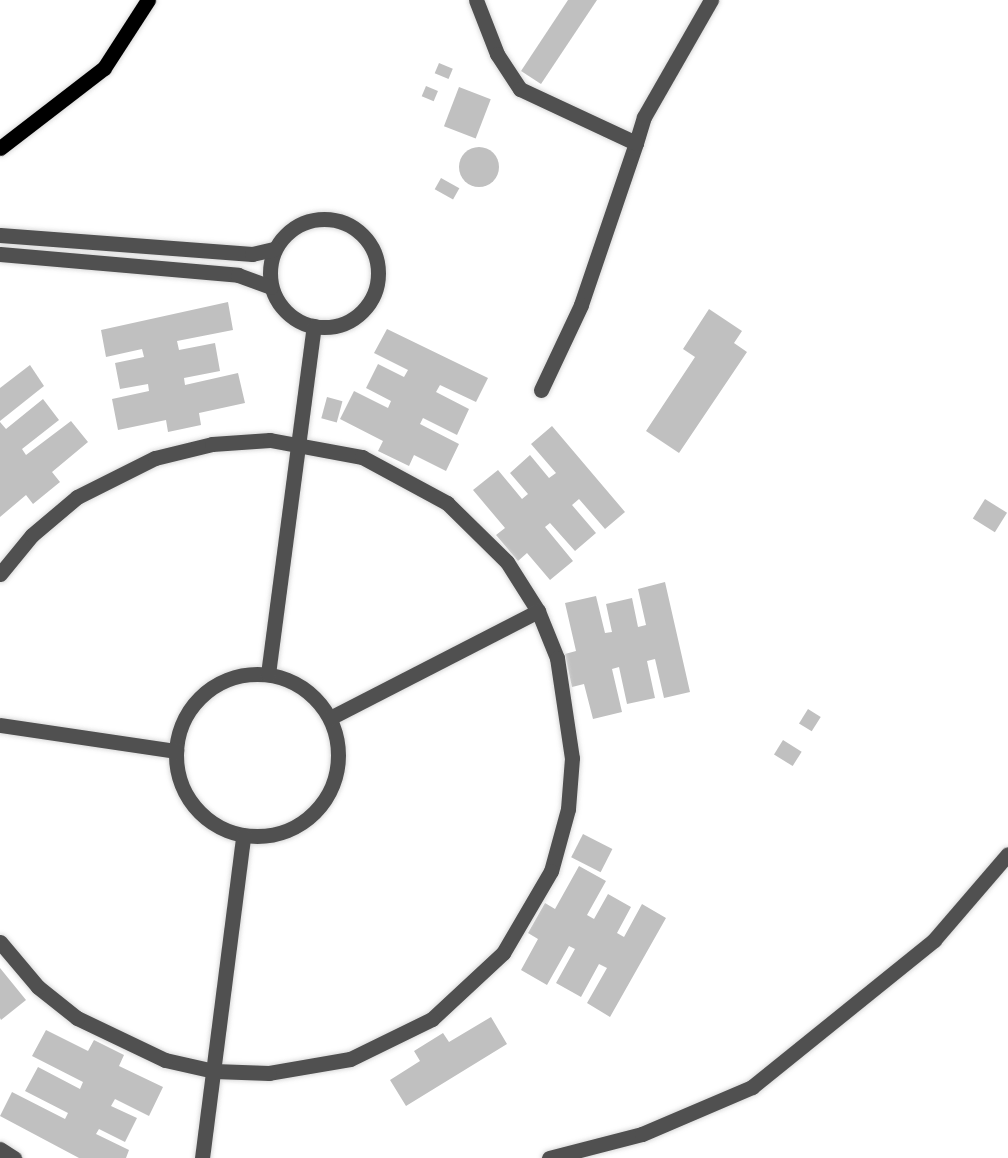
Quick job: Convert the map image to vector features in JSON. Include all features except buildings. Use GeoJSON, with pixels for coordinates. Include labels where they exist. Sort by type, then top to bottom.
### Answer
{"type":"FeatureCollection","features":[{"type":"Feature","properties":{"kind":"main road"},"geometry":{"type":"LineString","coordinates":[[0,148],[104,68],[148,0]]}},
{"type":"Feature","properties":{"kind":"street"},"geometry":{"type":"LineString","coordinates":[[476,0],[496,54],[520,89],[636,143]]}},
{"type":"Feature","properties":{"kind":"street"},"geometry":{"type":"LineString","coordinates":[[541,390],[581,305],[644,117],[711,0]]}},
{"type":"Feature","properties":{"kind":"street"},"geometry":{"type":"LineString","coordinates":[[0,235],[252,254],[274,249],[293,228],[321,219],[350,225],[371,246],[378,276],[368,304],[344,323],[314,326],[283,308],[271,287],[274,249]]}},
{"type":"Feature","properties":{"kind":"street"},"geometry":{"type":"LineString","coordinates":[[0,255],[238,275],[271,287]]}},
{"type":"Feature","properties":{"kind":"street"},"geometry":{"type":"LineString","coordinates":[[268,674],[314,326]]}},
{"type":"Feature","properties":{"kind":"street"},"geometry":{"type":"LineString","coordinates":[[0,574],[54,515],[128,468],[212,444],[299,443],[362,458],[447,503],[507,562],[537,611],[564,682],[572,758],[560,840],[521,927],[458,999],[376,1049],[296,1071],[214,1071],[165,1060],[97,1031],[38,987],[0,942]]}},
{"type":"Feature","properties":{"kind":"street"},"geometry":{"type":"LineString","coordinates":[[330,718],[537,611]]}},
{"type":"Feature","properties":{"kind":"street"},"geometry":{"type":"LineString","coordinates":[[268,674],[305,688],[330,718],[339,762],[323,804],[287,831],[243,836],[201,815],[178,775],[176,751],[190,709],[205,693],[224,681],[268,674]]}},
{"type":"Feature","properties":{"kind":"street"},"geometry":{"type":"LineString","coordinates":[[0,725],[176,751]]}},
{"type":"Feature","properties":{"kind":"street"},"geometry":{"type":"LineString","coordinates":[[202,1158],[243,836]]}},
{"type":"Feature","properties":{"kind":"street"},"geometry":{"type":"LineString","coordinates":[[549,1158],[672,1123],[758,1082],[926,948],[973,900],[1008,854]]}},
{"type":"Feature","properties":{"kind":"street"},"geometry":{"type":"LineString","coordinates":[[0,1149],[14,1158]]}}]}
